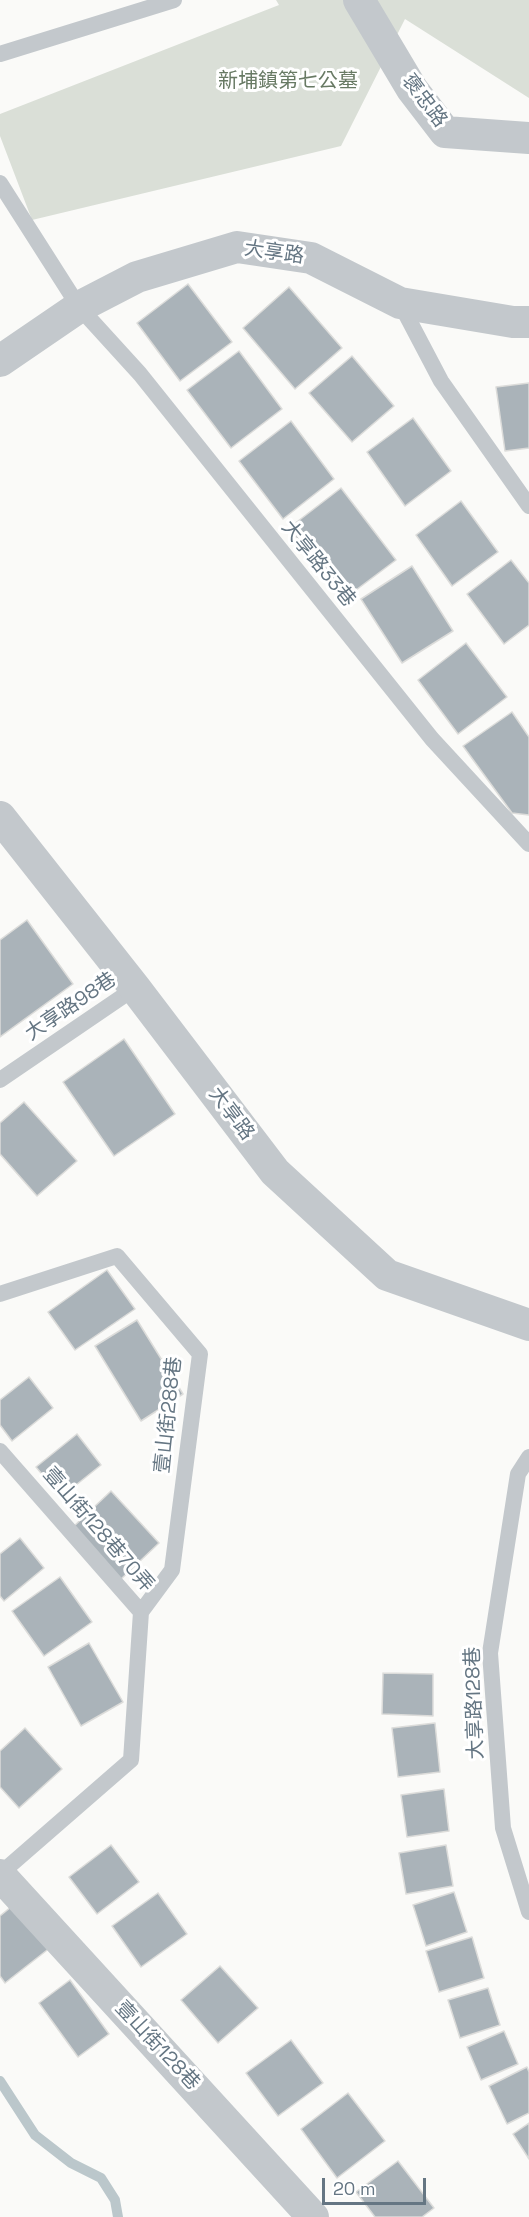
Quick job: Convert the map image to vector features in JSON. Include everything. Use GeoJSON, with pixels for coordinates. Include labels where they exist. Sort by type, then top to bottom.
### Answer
{"type":"FeatureCollection","features":[{"type":"Feature","properties":{"kind":"street","name":"褒忠路"},"geometry":{"type":"LineString","coordinates":[[359,0],[412,89],[445,132],[529,138]]}},
{"type":"Feature","properties":{"kind":"street","name":"大享路"},"geometry":{"type":"LineString","coordinates":[[0,362],[79,307],[137,277],[237,247],[311,258],[400,303],[513,322],[529,322]]}},
{"type":"Feature","properties":{"kind":"street","name":"大享路"},"geometry":{"type":"LineString","coordinates":[[0,817],[135,988],[275,1172],[387,1275],[529,1325]]}},
{"type":"Feature","properties":{"kind":"street","name":"壹山街128巷"},"geometry":{"type":"LineString","coordinates":[[0,1875],[313,2217]]}},
{"type":"Feature","properties":{"kind":"lane"},"geometry":{"type":"LineString","coordinates":[[0,54],[174,0]]}},
{"type":"Feature","properties":{"kind":"lane","name":"大享路33巷"},"geometry":{"type":"LineString","coordinates":[[0,183],[79,307],[140,374],[432,739],[529,844]]}},
{"type":"Feature","properties":{"kind":"lane"},"geometry":{"type":"LineString","coordinates":[[400,303],[441,381],[529,506]]}},
{"type":"Feature","properties":{"kind":"lane","name":"大享路98巷"},"geometry":{"type":"LineString","coordinates":[[0,1080],[135,988]]}},
{"type":"Feature","properties":{"kind":"lane","name":"壹山街288巷"},"geometry":{"type":"LineString","coordinates":[[0,1294],[117,1256],[200,1354],[172,1570],[141,1612]]}},
{"type":"Feature","properties":{"kind":"lane","name":"壹山街128巷70弄"},"geometry":{"type":"LineString","coordinates":[[0,1451],[141,1612],[131,1760],[0,1875]]}},
{"type":"Feature","properties":{"kind":"lane","name":"大享路128巷"},"geometry":{"type":"LineString","coordinates":[[529,1457],[518,1474],[490,1653],[503,1828],[529,1912]]}},
{"type":"Feature","properties":{"kind":"green space","name":"新埔鎮第七公墓"},"geometry":{"type":"Polygon","coordinates":[[[276,0],[529,0],[529,98],[405,19],[341,146],[32,220],[0,136],[0,114],[279,5],[276,0]]]}},
{"type":"Feature","properties":{"kind":"building"},"geometry":{"type":"Polygon","coordinates":[[[188,284],[232,342],[180,381],[137,323],[188,284]]]}},
{"type":"Feature","properties":{"kind":"building"},"geometry":{"type":"Polygon","coordinates":[[[289,287],[342,348],[295,389],[243,328],[289,287]]]}},
{"type":"Feature","properties":{"kind":"building"},"geometry":{"type":"Polygon","coordinates":[[[239,351],[282,409],[231,448],[187,390],[239,351]]]}},
{"type":"Feature","properties":{"kind":"building"},"geometry":{"type":"Polygon","coordinates":[[[352,356],[394,406],[352,442],[309,393],[352,356]]]}},
{"type":"Feature","properties":{"kind":"building"},"geometry":{"type":"Polygon","coordinates":[[[529,383],[529,448],[505,451],[496,387],[529,383]]]}},
{"type":"Feature","properties":{"kind":"building"},"geometry":{"type":"Polygon","coordinates":[[[413,418],[451,471],[405,506],[367,452],[413,418]]]}},
{"type":"Feature","properties":{"kind":"building"},"geometry":{"type":"Polygon","coordinates":[[[291,421],[334,479],[283,519],[239,461],[291,421]]]}},
{"type":"Feature","properties":{"kind":"building"},"geometry":{"type":"Polygon","coordinates":[[[341,488],[396,560],[344,599],[289,528],[341,488]]]}},
{"type":"Feature","properties":{"kind":"building"},"geometry":{"type":"Polygon","coordinates":[[[461,501],[498,552],[452,586],[416,535],[461,501]]]}},
{"type":"Feature","properties":{"kind":"building"},"geometry":{"type":"Polygon","coordinates":[[[511,560],[529,583],[529,625],[504,644],[467,594],[511,560]]]}},
{"type":"Feature","properties":{"kind":"building"},"geometry":{"type":"Polygon","coordinates":[[[412,566],[453,631],[402,663],[361,599],[412,566]]]}},
{"type":"Feature","properties":{"kind":"building"},"geometry":{"type":"Polygon","coordinates":[[[466,643],[507,697],[458,734],[418,680],[466,643]]]}},
{"type":"Feature","properties":{"kind":"building"},"geometry":{"type":"Polygon","coordinates":[[[512,712],[529,737],[529,815],[512,813],[463,746],[512,712]]]}},
{"type":"Feature","properties":{"kind":"building"},"geometry":{"type":"Polygon","coordinates":[[[27,920],[73,984],[0,1037],[0,940],[27,920]]]}},
{"type":"Feature","properties":{"kind":"building"},"geometry":{"type":"Polygon","coordinates":[[[124,1039],[175,1114],[114,1156],[63,1082],[124,1039]]]}},
{"type":"Feature","properties":{"kind":"building"},"geometry":{"type":"Polygon","coordinates":[[[24,1102],[77,1161],[37,1196],[0,1154],[0,1123],[24,1102]]]}},
{"type":"Feature","properties":{"kind":"building"},"geometry":{"type":"Polygon","coordinates":[[[107,1270],[135,1309],[75,1350],[48,1312],[107,1270]]]}},
{"type":"Feature","properties":{"kind":"building"},"geometry":{"type":"Polygon","coordinates":[[[137,1320],[183,1394],[141,1421],[95,1346],[137,1320]]]}},
{"type":"Feature","properties":{"kind":"building"},"geometry":{"type":"Polygon","coordinates":[[[29,1377],[53,1408],[12,1441],[0,1425],[0,1400],[29,1377]]]}},
{"type":"Feature","properties":{"kind":"building"},"geometry":{"type":"Polygon","coordinates":[[[77,1434],[101,1465],[61,1497],[36,1467],[77,1434]]]}},
{"type":"Feature","properties":{"kind":"building"},"geometry":{"type":"Polygon","coordinates":[[[111,1491],[159,1543],[120,1580],[72,1528],[111,1491]]]}},
{"type":"Feature","properties":{"kind":"building"},"geometry":{"type":"Polygon","coordinates":[[[20,1538],[44,1568],[4,1601],[0,1596],[0,1554],[20,1538]]]}},
{"type":"Feature","properties":{"kind":"building"},"geometry":{"type":"Polygon","coordinates":[[[60,1577],[92,1622],[44,1656],[12,1611],[60,1577]]]}},
{"type":"Feature","properties":{"kind":"building"},"geometry":{"type":"Polygon","coordinates":[[[89,1643],[123,1702],[81,1726],[48,1667],[89,1643]]]}},
{"type":"Feature","properties":{"kind":"building"},"geometry":{"type":"Polygon","coordinates":[[[383,1673],[433,1674],[433,1716],[382,1714],[383,1673]]]}},
{"type":"Feature","properties":{"kind":"building"},"geometry":{"type":"Polygon","coordinates":[[[435,1723],[440,1772],[398,1777],[392,1728],[435,1723]]]}},
{"type":"Feature","properties":{"kind":"building"},"geometry":{"type":"Polygon","coordinates":[[[25,1728],[62,1769],[19,1808],[0,1787],[0,1751],[25,1728]]]}},
{"type":"Feature","properties":{"kind":"building"},"geometry":{"type":"Polygon","coordinates":[[[444,1789],[449,1831],[407,1837],[401,1795],[444,1789]]]}},
{"type":"Feature","properties":{"kind":"building"},"geometry":{"type":"Polygon","coordinates":[[[111,1845],[139,1882],[97,1914],[69,1877],[111,1845]]]}},
{"type":"Feature","properties":{"kind":"building"},"geometry":{"type":"Polygon","coordinates":[[[446,1845],[453,1886],[406,1894],[399,1853],[446,1845]]]}},
{"type":"Feature","properties":{"kind":"building"},"geometry":{"type":"Polygon","coordinates":[[[454,1892],[467,1932],[426,1946],[413,1905],[454,1892]]]}},
{"type":"Feature","properties":{"kind":"building"},"geometry":{"type":"Polygon","coordinates":[[[158,1893],[187,1934],[141,1967],[112,1926],[158,1893]]]}},
{"type":"Feature","properties":{"kind":"building"},"geometry":{"type":"Polygon","coordinates":[[[17,1902],[51,1947],[5,1983],[0,1976],[0,1916],[17,1902]]]}},
{"type":"Feature","properties":{"kind":"building"},"geometry":{"type":"Polygon","coordinates":[[[472,1937],[484,1978],[439,1992],[426,1951],[472,1937]]]}},
{"type":"Feature","properties":{"kind":"building"},"geometry":{"type":"Polygon","coordinates":[[[220,1966],[258,2008],[218,2043],[181,2000],[220,1966]]]}},
{"type":"Feature","properties":{"kind":"building"},"geometry":{"type":"Polygon","coordinates":[[[70,1980],[109,2034],[78,2057],[39,2003],[70,1980]]]}},
{"type":"Feature","properties":{"kind":"building"},"geometry":{"type":"Polygon","coordinates":[[[488,1988],[500,2025],[460,2038],[448,2000],[488,1988]]]}},
{"type":"Feature","properties":{"kind":"building"},"geometry":{"type":"Polygon","coordinates":[[[504,2031],[518,2064],[481,2080],[467,2047],[504,2031]]]}},
{"type":"Feature","properties":{"kind":"building"},"geometry":{"type":"Polygon","coordinates":[[[291,2040],[323,2083],[278,2116],[246,2073],[291,2040]]]}},
{"type":"Feature","properties":{"kind":"building"},"geometry":{"type":"Polygon","coordinates":[[[527,2067],[529,2113],[507,2124],[489,2086],[527,2067]]]}},
{"type":"Feature","properties":{"kind":"building"},"geometry":{"type":"Polygon","coordinates":[[[348,2093],[385,2141],[337,2178],[301,2129],[348,2093]]]}},
{"type":"Feature","properties":{"kind":"building"},"geometry":{"type":"Polygon","coordinates":[[[529,2123],[529,2159],[513,2134],[529,2123]]]}},
{"type":"Feature","properties":{"kind":"building"},"geometry":{"type":"Polygon","coordinates":[[[398,2161],[434,2208],[422,2217],[375,2217],[356,2192],[398,2161]]]}},
{"type":"Feature","properties":{"kind":"waterway"},"geometry":{"type":"LineString","coordinates":[[0,2081],[35,2135],[71,2163],[101,2178],[115,2200],[118,2217]]}}]}
